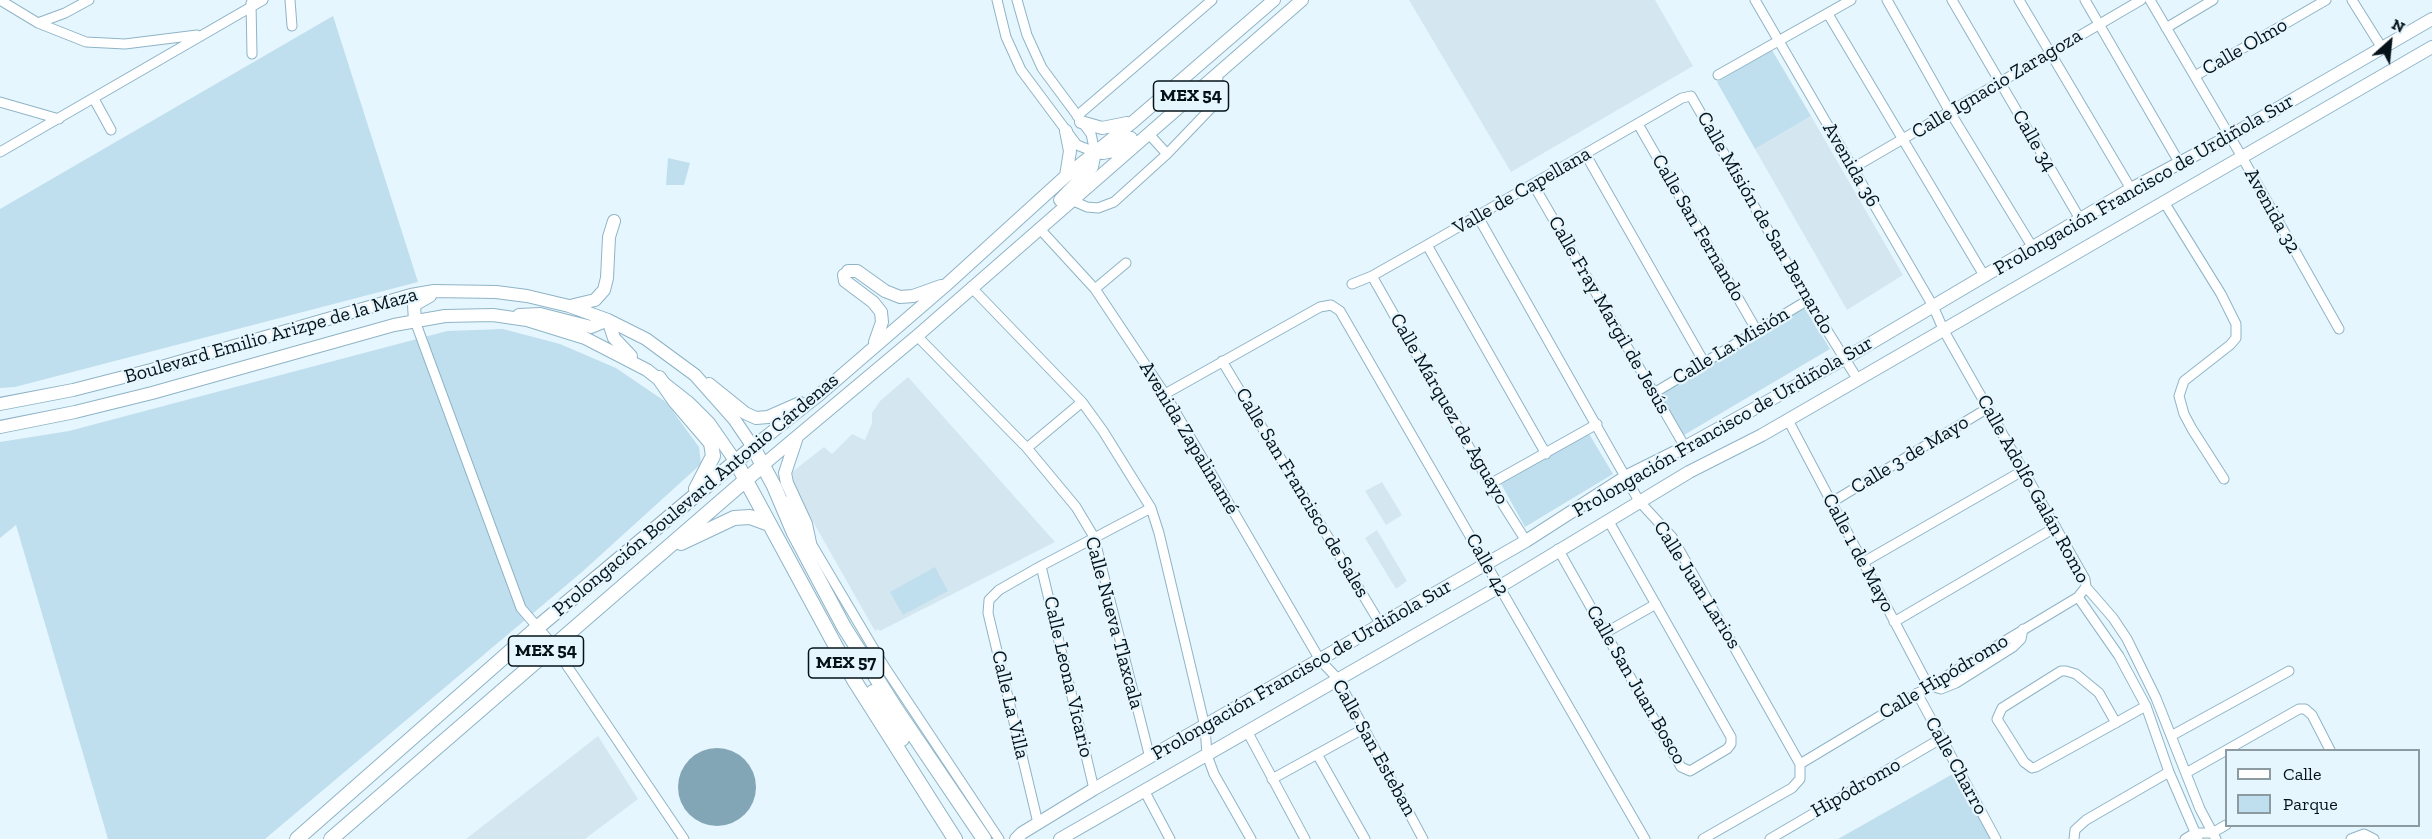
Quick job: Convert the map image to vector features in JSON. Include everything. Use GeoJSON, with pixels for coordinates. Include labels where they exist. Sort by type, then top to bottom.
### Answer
{"type":"FeatureCollection","features":[{"type":"Feature","properties":{"kind":"highway"},"geometry":{"type":"LineString","coordinates":[[659,378],[675,401],[707,436],[713,450],[710,464],[692,496]]}},
{"type":"Feature","properties":{"kind":"highway","name":"Prolongación Boulevard Antonio Cárdenas"},"geometry":{"type":"LineString","coordinates":[[297,839],[538,627],[753,447]]}},
{"type":"Feature","properties":{"kind":"highway","name":"Boulevard Emilio Arizpe de la Maza"},"geometry":{"type":"LineString","coordinates":[[753,447],[834,607],[896,710],[984,839]]}},
{"type":"Feature","properties":{"kind":"highway","name":"Boulevard Emilio Arizpe de la Maza"},"geometry":{"type":"LineString","coordinates":[[736,462],[768,524],[839,648],[854,680],[955,839]]}},
{"type":"Feature","properties":{"kind":"highway","name":"Prolongación Boulevard Antonio Cárdenas"},"geometry":{"type":"LineString","coordinates":[[331,839],[763,465]]}},
{"type":"Feature","properties":{"kind":"highway"},"geometry":{"type":"LineString","coordinates":[[668,548],[734,518],[750,517],[768,524]]}},
{"type":"Feature","properties":{"kind":"highway"},"geometry":{"type":"LineString","coordinates":[[839,648],[848,654],[856,666],[964,839]]}},
{"type":"Feature","properties":{"kind":"main road","name":"MEX 54"},"geometry":{"type":"LineString","coordinates":[[1095,152],[1274,0]]}},
{"type":"Feature","properties":{"kind":"main road","name":"MEX 54"},"geometry":{"type":"LineString","coordinates":[[1076,196],[1302,0]]}},
{"type":"Feature","properties":{"kind":"main road","name":"Prolongación Francisco de Urdiñola Sur"},"geometry":{"type":"LineString","coordinates":[[1016,839],[1094,789],[1526,541],[1627,476],[1685,447],[1844,359],[2131,189],[2230,136],[2432,19]]}},
{"type":"Feature","properties":{"kind":"main road","name":"Prolongación Francisco de Urdiñola Sur"},"geometry":{"type":"LineString","coordinates":[[1060,839],[1499,587],[1558,549],[1689,472],[1788,420],[1944,331],[2432,47]]}},
{"type":"Feature","properties":{"kind":"main road"},"geometry":{"type":"LineString","coordinates":[[1079,119],[1107,128],[1134,121]]}},
{"type":"Feature","properties":{"kind":"main road"},"geometry":{"type":"LineString","coordinates":[[1043,224],[1052,208],[1092,167],[1095,152],[1115,150],[1149,125],[1152,130]]}},
{"type":"Feature","properties":{"kind":"main road"},"geometry":{"type":"LineString","coordinates":[[1066,131],[1070,151],[1066,176]]}},
{"type":"Feature","properties":{"kind":"main road","name":"Prolongación Boulevard Antonio Cárdenas"},"geometry":{"type":"LineString","coordinates":[[753,447],[820,394],[1095,152]]}},
{"type":"Feature","properties":{"kind":"main road","name":"Prolongación Boulevard Antonio Cárdenas"},"geometry":{"type":"LineString","coordinates":[[763,465],[917,336],[1076,196]]}},
{"type":"Feature","properties":{"kind":"main road"},"geometry":{"type":"LineString","coordinates":[[569,306],[595,300],[604,290],[607,278],[609,237],[614,221]]}},
{"type":"Feature","properties":{"kind":"main road"},"geometry":{"type":"LineString","coordinates":[[874,345],[882,322],[881,312],[873,302],[845,281],[846,273],[856,271],[885,291],[900,297],[913,296],[945,285]]}},
{"type":"Feature","properties":{"kind":"main road"},"geometry":{"type":"LineString","coordinates":[[415,321],[414,305],[434,295],[434,291]]}},
{"type":"Feature","properties":{"kind":"main road","name":"Boulevard Emilio Arizpe de la Maza"},"geometry":{"type":"LineString","coordinates":[[0,404],[73,390],[151,370],[383,303],[434,291],[496,292],[527,296],[569,306],[608,320],[646,339],[695,375],[734,419],[753,447]]}},
{"type":"Feature","properties":{"kind":"main road"},"geometry":{"type":"LineString","coordinates":[[509,316],[535,313],[591,327],[608,320],[619,345],[646,370]]}},
{"type":"Feature","properties":{"kind":"main road"},"geometry":{"type":"LineString","coordinates":[[892,357],[906,318],[942,313]]}},
{"type":"Feature","properties":{"kind":"main road","name":"Boulevard Emilio Arizpe de la Maza"},"geometry":{"type":"LineString","coordinates":[[0,427],[141,396],[415,321],[472,315],[509,316],[585,338],[659,378],[709,423],[736,462]]}},
{"type":"Feature","properties":{"kind":"main road"},"geometry":{"type":"LineString","coordinates":[[695,375],[756,418],[780,413],[820,394]]}},
{"type":"Feature","properties":{"kind":"main road"},"geometry":{"type":"LineString","coordinates":[[798,436],[785,473],[787,483],[806,524],[810,543]]}},
{"type":"Feature","properties":{"kind":"street"},"geometry":{"type":"LineString","coordinates":[[0,0],[38,23],[86,42],[111,45],[150,43],[203,34]]}},
{"type":"Feature","properties":{"kind":"street"},"geometry":{"type":"LineString","coordinates":[[38,23],[65,13],[89,0]]}},
{"type":"Feature","properties":{"kind":"street"},"geometry":{"type":"LineString","coordinates":[[0,152],[94,99],[251,3],[263,0]]}},
{"type":"Feature","properties":{"kind":"street"},"geometry":{"type":"LineString","coordinates":[[290,0],[292,26]]}},
{"type":"Feature","properties":{"kind":"street"},"geometry":{"type":"LineString","coordinates":[[997,0],[1006,37],[1021,70],[1077,145],[1095,152]]}},
{"type":"Feature","properties":{"kind":"street"},"geometry":{"type":"LineString","coordinates":[[1017,0],[1027,35],[1042,68],[1091,134],[1095,152]]}},
{"type":"Feature","properties":{"kind":"street"},"geometry":{"type":"LineString","coordinates":[[1079,119],[1212,0]]}},
{"type":"Feature","properties":{"kind":"street","name":"Avenida 36"},"geometry":{"type":"LineString","coordinates":[[1755,0],[1933,306],[1944,331]]}},
{"type":"Feature","properties":{"kind":"street"},"geometry":{"type":"LineString","coordinates":[[1718,75],[1851,0]]}},
{"type":"Feature","properties":{"kind":"street"},"geometry":{"type":"LineString","coordinates":[[1887,0],[1950,112],[2033,248]]}},
{"type":"Feature","properties":{"kind":"street","name":"Calle 34"},"geometry":{"type":"LineString","coordinates":[[1952,0],[2080,219]]}},
{"type":"Feature","properties":{"kind":"street"},"geometry":{"type":"LineString","coordinates":[[2019,0],[2131,189]]}},
{"type":"Feature","properties":{"kind":"street"},"geometry":{"type":"LineString","coordinates":[[2085,0],[2179,162]]}},
{"type":"Feature","properties":{"kind":"street","name":"Calle Ignacio Zaragoza"},"geometry":{"type":"LineString","coordinates":[[1853,168],[2141,0]]}},
{"type":"Feature","properties":{"kind":"street","name":"Avenida 32"},"geometry":{"type":"LineString","coordinates":[[2150,0],[2339,329]]}},
{"type":"Feature","properties":{"kind":"street"},"geometry":{"type":"LineString","coordinates":[[2166,27],[2213,0]]}},
{"type":"Feature","properties":{"kind":"street","name":"Calle Olmo"},"geometry":{"type":"LineString","coordinates":[[2195,76],[2326,0]]}},
{"type":"Feature","properties":{"kind":"street"},"geometry":{"type":"LineString","coordinates":[[2352,0],[2382,48]]}},
{"type":"Feature","properties":{"kind":"street"},"geometry":{"type":"LineString","coordinates":[[251,3],[252,54]]}},
{"type":"Feature","properties":{"kind":"street"},"geometry":{"type":"LineString","coordinates":[[1828,14],[1984,277]]}},
{"type":"Feature","properties":{"kind":"street"},"geometry":{"type":"LineString","coordinates":[[1076,196],[1088,207],[1105,207],[1114,202],[1167,154],[1214,106],[1217,99],[1218,72]]}},
{"type":"Feature","properties":{"kind":"street","name":"Valle de Capellana"},"geometry":{"type":"LineString","coordinates":[[1352,284],[1372,276],[1682,98],[1691,96]]}},
{"type":"Feature","properties":{"kind":"street","name":"Calle Misión de San Bernardo"},"geometry":{"type":"LineString","coordinates":[[1691,96],[1808,300],[1858,380]]}},
{"type":"Feature","properties":{"kind":"street"},"geometry":{"type":"LineString","coordinates":[[94,99],[111,130]]}},
{"type":"Feature","properties":{"kind":"street"},"geometry":{"type":"LineString","coordinates":[[0,102],[59,119]]}},
{"type":"Feature","properties":{"kind":"street","name":"Calle San Fernando"},"geometry":{"type":"LineString","coordinates":[[1638,124],[1757,331]]}},
{"type":"Feature","properties":{"kind":"street"},"geometry":{"type":"LineString","coordinates":[[1152,130],[1167,154]]}},
{"type":"Feature","properties":{"kind":"street"},"geometry":{"type":"LineString","coordinates":[[1586,155],[1704,362]]}},
{"type":"Feature","properties":{"kind":"street","name":"Calle Fray Margil de Jesús"},"geometry":{"type":"LineString","coordinates":[[1533,184],[1685,447]]}},
{"type":"Feature","properties":{"kind":"street"},"geometry":{"type":"LineString","coordinates":[[2164,202],[2221,294],[2236,324],[2236,338],[2184,381],[2179,396],[2184,414],[2192,429],[2224,479]]}},
{"type":"Feature","properties":{"kind":"street","name":"Calle Juan Larios"},"geometry":{"type":"LineString","coordinates":[[1478,215],[1627,476],[1639,501],[1672,537],[1801,768]]}},
{"type":"Feature","properties":{"kind":"street","name":"Avenida Zapalinamé"},"geometry":{"type":"LineString","coordinates":[[1043,224],[1095,289],[1165,394],[1320,660]]}},
{"type":"Feature","properties":{"kind":"street"},"geometry":{"type":"LineString","coordinates":[[1427,245],[1546,454]]}},
{"type":"Feature","properties":{"kind":"street"},"geometry":{"type":"LineString","coordinates":[[1095,289],[1126,263]]}},
{"type":"Feature","properties":{"kind":"street","name":"Calle Márquez de Aguayo"},"geometry":{"type":"LineString","coordinates":[[1372,276],[1490,484],[1526,541]]}},
{"type":"Feature","properties":{"kind":"street"},"geometry":{"type":"LineString","coordinates":[[971,287],[1082,402],[1151,508],[1205,727],[1207,755],[1214,774],[1251,839]]}},
{"type":"Feature","properties":{"kind":"street","name":"Calle La Misión"},"geometry":{"type":"LineString","coordinates":[[1654,393],[1808,300]]}},
{"type":"Feature","properties":{"kind":"street","name":"Calle 42"},"geometry":{"type":"LineString","coordinates":[[1222,361],[1320,307],[1331,305],[1345,317],[1645,839]]}},
{"type":"Feature","properties":{"kind":"street"},"geometry":{"type":"LineString","coordinates":[[415,321],[521,608],[553,645],[684,839]]}},
{"type":"Feature","properties":{"kind":"street","name":"Calle Adolfo Galán Romo"},"geometry":{"type":"LineString","coordinates":[[1944,331],[2085,579],[2086,587],[2113,618],[2127,639],[2148,680],[2214,836]]}},
{"type":"Feature","properties":{"kind":"street","name":"Calle Nueva Tlaxcala"},"geometry":{"type":"LineString","coordinates":[[917,336],[1027,448],[1070,500],[1094,537],[1150,758]]}},
{"type":"Feature","properties":{"kind":"street"},"geometry":{"type":"LineString","coordinates":[[1165,394],[1222,361]]}},
{"type":"Feature","properties":{"kind":"street","name":"Calle San Francisco de Sales"},"geometry":{"type":"LineString","coordinates":[[1222,361],[1381,625]]}},
{"type":"Feature","properties":{"kind":"street"},"geometry":{"type":"LineString","coordinates":[[1027,448],[1082,402]]}},
{"type":"Feature","properties":{"kind":"street","name":"Calle 3 de Mayo"},"geometry":{"type":"LineString","coordinates":[[1832,502],[1988,408]]}},
{"type":"Feature","properties":{"kind":"street","name":"Calle 1 de Mayo"},"geometry":{"type":"LineString","coordinates":[[1788,420],[1928,685]]}},
{"type":"Feature","properties":{"kind":"street"},"geometry":{"type":"LineString","coordinates":[[1490,484],[1597,424]]}},
{"type":"Feature","properties":{"kind":"street"},"geometry":{"type":"LineString","coordinates":[[1862,563],[2024,470]]}},
{"type":"Feature","properties":{"kind":"street"},"geometry":{"type":"LineString","coordinates":[[774,486],[787,502],[884,666],[999,839]]}},
{"type":"Feature","properties":{"kind":"street"},"geometry":{"type":"LineString","coordinates":[[1041,566],[1151,508]]}},
{"type":"Feature","properties":{"kind":"street","name":"Calle San Juan Bosco"},"geometry":{"type":"LineString","coordinates":[[1558,549],[1678,764],[1684,770],[1690,771],[1727,749],[1731,744],[1731,737],[1608,520]]}},
{"type":"Feature","properties":{"kind":"street"},"geometry":{"type":"LineString","coordinates":[[1894,621],[2056,527]]}},
{"type":"Feature","properties":{"kind":"street","name":"Calle La Villa"},"geometry":{"type":"LineString","coordinates":[[1038,823],[988,613],[989,600],[999,590],[1041,566]]}},
{"type":"Feature","properties":{"kind":"street","name":"Calle Leona Vicario"},"geometry":{"type":"LineString","coordinates":[[1041,566],[1094,789]]}},
{"type":"Feature","properties":{"kind":"street","name":"Calle Hipódromo"},"geometry":{"type":"LineString","coordinates":[[1703,839],[1792,788],[1800,779],[1801,768],[1928,685],[2078,597],[2086,587]]}},
{"type":"Feature","properties":{"kind":"street","name":"Calle Adolfo Galán Romo"},"geometry":{"type":"LineString","coordinates":[[2078,597],[2119,656],[2146,706],[2169,772],[2196,836]]}},
{"type":"Feature","properties":{"kind":"street"},"geometry":{"type":"LineString","coordinates":[[1605,633],[1656,604]]}},
{"type":"Feature","properties":{"kind":"street","name":"Calle San Esteban"},"geometry":{"type":"LineString","coordinates":[[1320,660],[1337,678],[1424,839]]}},
{"type":"Feature","properties":{"kind":"street"},"geometry":{"type":"LineString","coordinates":[[2116,723],[2099,693],[2076,674],[2066,671],[2002,708],[1998,712],[1997,719],[2024,762],[2032,768],[2116,723],[2146,706]]}},
{"type":"Feature","properties":{"kind":"street"},"geometry":{"type":"LineString","coordinates":[[2171,736],[2289,671]]}},
{"type":"Feature","properties":{"kind":"street","name":"Calle Charro"},"geometry":{"type":"LineString","coordinates":[[1917,693],[1996,839]]}},
{"type":"Feature","properties":{"kind":"street"},"geometry":{"type":"LineString","coordinates":[[2228,749],[2299,709],[2308,710],[2312,715],[2329,749]]}},
{"type":"Feature","properties":{"kind":"street"},"geometry":{"type":"LineString","coordinates":[[1272,779],[1363,729]]}},
{"type":"Feature","properties":{"kind":"street"},"geometry":{"type":"LineString","coordinates":[[1247,731],[1305,839]]}},
{"type":"Feature","properties":{"kind":"street","name":"Hipódromo"},"geometry":{"type":"LineString","coordinates":[[1770,839],[1942,738]]}},
{"type":"Feature","properties":{"kind":"street"},"geometry":{"type":"LineString","coordinates":[[2186,773],[2225,751]]}},
{"type":"Feature","properties":{"kind":"street"},"geometry":{"type":"LineString","coordinates":[[1317,754],[1365,839]]}},
{"type":"Feature","properties":{"kind":"street"},"geometry":{"type":"LineString","coordinates":[[2074,839],[2075,830],[2086,820],[2169,772]]}},
{"type":"Feature","properties":{"kind":"street"},"geometry":{"type":"LineString","coordinates":[[1145,792],[1170,839]]}},
{"type":"Feature","properties":{"kind":"street"},"geometry":{"type":"LineString","coordinates":[[2351,839],[2364,834],[2374,839]]}},
{"type":"Feature","properties":{"kind":"street"},"geometry":{"type":"LineString","coordinates":[[2185,839],[2196,836],[2214,836]]}},
{"type":"Feature","properties":{"kind":"shaded area"},"geometry":{"type":"Polygon","coordinates":[[[1409,0],[1655,0],[1693,66],[1511,172],[1409,0]]]}},
{"type":"Feature","properties":{"kind":"shaded area"},"geometry":{"type":"Polygon","coordinates":[[[1811,116],[1903,275],[1847,310],[1755,149],[1811,116]]]}},
{"type":"Feature","properties":{"kind":"shaded area"},"geometry":{"type":"Polygon","coordinates":[[[908,377],[1055,542],[880,631],[878,629],[875,631],[787,476],[824,447],[832,454],[852,434],[865,440],[872,423],[872,413],[880,401],[908,377]]]}},
{"type":"Feature","properties":{"kind":"shaded area"},"geometry":{"type":"Polygon","coordinates":[[[1382,482],[1402,515],[1386,525],[1365,491],[1382,482]]]}},
{"type":"Feature","properties":{"kind":"shaded area"},"geometry":{"type":"Polygon","coordinates":[[[1377,530],[1407,581],[1396,589],[1365,538],[1377,530]]]}},
{"type":"Feature","properties":{"kind":"shaded area"},"geometry":{"type":"Polygon","coordinates":[[[598,736],[638,799],[585,839],[466,839],[598,736]]]}},
{"type":"Feature","properties":{"kind":"shaded area"},"geometry":{"type":"Polygon","coordinates":[[[709,748],[725,748],[739,754],[750,765],[756,779],[756,795],[750,809],[739,820],[725,826],[709,826],[695,820],[684,809],[678,795],[678,779],[684,765],[695,754],[709,748]]]}},
{"type":"Feature","properties":{"kind":"green space"},"geometry":{"type":"Polygon","coordinates":[[[333,16],[418,282],[15,387],[0,388],[0,209],[333,16]]]}},
{"type":"Feature","properties":{"kind":"green space"},"geometry":{"type":"Polygon","coordinates":[[[1772,50],[1811,116],[1755,149],[1717,82],[1772,50]]]}},
{"type":"Feature","properties":{"kind":"green space"},"geometry":{"type":"Polygon","coordinates":[[[668,158],[690,163],[684,185],[666,185],[668,158]]]}},
{"type":"Feature","properties":{"kind":"green space"},"geometry":{"type":"Polygon","coordinates":[[[1804,307],[1830,349],[1684,435],[1659,392],[1804,307]]]}},
{"type":"Feature","properties":{"kind":"green space"},"geometry":{"type":"Polygon","coordinates":[[[503,329],[560,344],[616,368],[666,402],[699,447],[701,464],[582,572],[265,839],[108,839],[16,525],[0,538],[0,442],[69,431],[447,331],[503,329]]]}},
{"type":"Feature","properties":{"kind":"green space"},"geometry":{"type":"Polygon","coordinates":[[[1588,432],[1613,474],[1525,527],[1500,482],[1588,432]]]}},
{"type":"Feature","properties":{"kind":"green space"},"geometry":{"type":"Polygon","coordinates":[[[935,567],[948,591],[903,615],[890,592],[935,567]]]}},
{"type":"Feature","properties":{"kind":"green space"},"geometry":{"type":"Polygon","coordinates":[[[1958,771],[1992,838],[1838,839],[1958,771]]]}}]}
